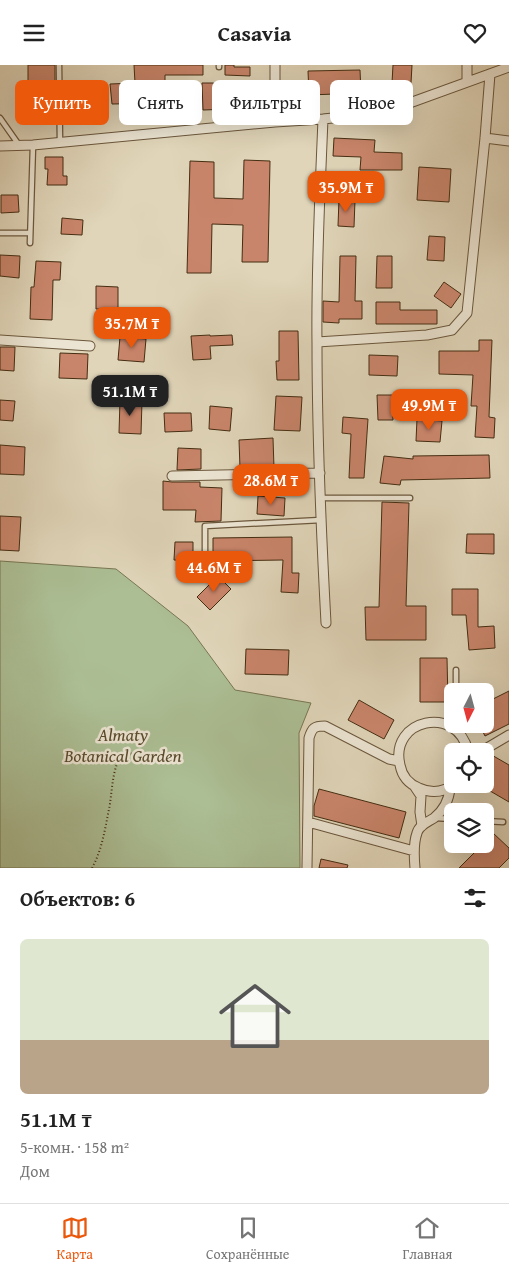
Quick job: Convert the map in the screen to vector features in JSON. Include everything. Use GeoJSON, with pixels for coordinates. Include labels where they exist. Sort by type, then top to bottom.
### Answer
{"type":"FeatureCollection","features":[{"type":"Feature","properties":{"kind":"street"},"geometry":{"type":"LineString","coordinates":[[275,65],[275,80]]}},
{"type":"Feature","properties":{"kind":"street"},"geometry":{"type":"LineString","coordinates":[[467,65],[467,81]]}},
{"type":"Feature","properties":{"kind":"street"},"geometry":{"type":"LineString","coordinates":[[320,119],[382,113],[509,67]]}},
{"type":"Feature","properties":{"kind":"street"},"geometry":{"type":"LineString","coordinates":[[317,342],[427,335],[452,330],[467,313],[490,74]]}},
{"type":"Feature","properties":{"kind":"street"},"geometry":{"type":"LineString","coordinates":[[323,119],[318,228],[317,342],[320,498],[326,623]]}},
{"type":"Feature","properties":{"kind":"street"},"geometry":{"type":"LineString","coordinates":[[0,146],[60,143],[244,125]]}},
{"type":"Feature","properties":{"kind":"street"},"geometry":{"type":"LineString","coordinates":[[485,138],[509,141]]}},
{"type":"Feature","properties":{"kind":"street"},"geometry":{"type":"LineString","coordinates":[[0,340],[90,346]]}},
{"type":"Feature","properties":{"kind":"street"},"geometry":{"type":"LineString","coordinates":[[172,476],[320,473]]}},
{"type":"Feature","properties":{"kind":"street"},"geometry":{"type":"LineString","coordinates":[[422,826],[420,812],[421,797],[400,768],[399,749],[408,732],[416,726],[425,723],[444,723]]}},
{"type":"Feature","properties":{"kind":"street"},"geometry":{"type":"LineString","coordinates":[[307,868],[309,738],[312,729],[317,726],[325,726],[389,759],[399,761]]}},
{"type":"Feature","properties":{"kind":"street"},"geometry":{"type":"LineString","coordinates":[[494,744],[509,735]]}},
{"type":"Feature","properties":{"kind":"street"},"geometry":{"type":"LineString","coordinates":[[415,787],[432,792],[444,790]]}},
{"type":"Feature","properties":{"kind":"street"},"geometry":{"type":"LineString","coordinates":[[415,868],[414,851],[417,831],[434,818],[443,808],[451,793]]}},
{"type":"Feature","properties":{"kind":"street"},"geometry":{"type":"LineString","coordinates":[[308,823],[414,851]]}},
{"type":"Feature","properties":{"kind":"lane"},"geometry":{"type":"LineString","coordinates":[[59,65],[60,143]]}},
{"type":"Feature","properties":{"kind":"lane"},"geometry":{"type":"LineString","coordinates":[[0,118],[20,146]]}},
{"type":"Feature","properties":{"kind":"lane"},"geometry":{"type":"LineString","coordinates":[[30,243],[33,145]]}},
{"type":"Feature","properties":{"kind":"lane"},"geometry":{"type":"LineString","coordinates":[[0,233],[30,233]]}},
{"type":"Feature","properties":{"kind":"lane"},"geometry":{"type":"LineString","coordinates":[[320,498],[410,498]]}},
{"type":"Feature","properties":{"kind":"lane"},"geometry":{"type":"LineString","coordinates":[[205,559],[205,526],[321,520]]}},
{"type":"Feature","properties":{"kind":"lane"},"geometry":{"type":"LineString","coordinates":[[456,670],[456,683]]}},
{"type":"Feature","properties":{"kind":"lane"},"geometry":{"type":"LineString","coordinates":[[434,818],[444,819]]}},
{"type":"Feature","properties":{"kind":"lane"},"geometry":{"type":"LineString","coordinates":[[494,822],[503,822]]}},
{"type":"Feature","properties":{"kind":"path"},"geometry":{"type":"LineString","coordinates":[[92,868],[99,852],[110,807],[114,774],[118,761],[130,753],[160,759]]}},
{"type":"Feature","properties":{"kind":"green space","name":"Almaty Botanical Garden"},"geometry":{"type":"Polygon","coordinates":[[[0,561],[116,569],[188,626],[235,690],[311,703],[299,733],[300,868],[0,868],[0,561]]]}},
{"type":"Feature","properties":{"kind":"building"},"geometry":{"type":"Polygon","coordinates":[[[28,65],[55,65],[55,80],[28,80],[28,65]]]}},
{"type":"Feature","properties":{"kind":"building"},"geometry":{"type":"Polygon","coordinates":[[[134,65],[203,65],[203,75],[165,75],[165,80],[135,80],[134,65]]]}},
{"type":"Feature","properties":{"kind":"building"},"geometry":{"type":"Polygon","coordinates":[[[225,65],[250,67],[250,76],[225,75],[225,65]]]}},
{"type":"Feature","properties":{"kind":"building"},"geometry":{"type":"Polygon","coordinates":[[[393,65],[412,65],[411,80],[392,80],[393,65]]]}},
{"type":"Feature","properties":{"kind":"building"},"geometry":{"type":"Polygon","coordinates":[[[360,70],[360,80],[330,80],[330,94],[320,95],[320,80],[308,80],[308,71],[360,70]]]}},
{"type":"Feature","properties":{"kind":"building"},"geometry":{"type":"Polygon","coordinates":[[[202,83],[212,83],[212,110],[203,110],[202,83]]]}},
{"type":"Feature","properties":{"kind":"building"},"geometry":{"type":"Polygon","coordinates":[[[110,84],[119,84],[119,104],[112,104],[110,84]]]}},
{"type":"Feature","properties":{"kind":"building"},"geometry":{"type":"Polygon","coordinates":[[[334,138],[375,140],[374,152],[402,153],[402,170],[360,170],[361,157],[333,156],[334,138]]]}},
{"type":"Feature","properties":{"kind":"building"},"geometry":{"type":"Polygon","coordinates":[[[45,157],[63,157],[63,176],[67,176],[67,185],[47,185],[48,169],[45,169],[45,157]]]}},
{"type":"Feature","properties":{"kind":"building"},"geometry":{"type":"Polygon","coordinates":[[[244,160],[270,161],[268,262],[242,262],[243,225],[212,224],[211,273],[187,273],[190,161],[214,162],[214,198],[243,199],[244,160]]]}},
{"type":"Feature","properties":{"kind":"building"},"geometry":{"type":"Polygon","coordinates":[[[419,167],[451,169],[449,202],[417,200],[419,167]]]}},
{"type":"Feature","properties":{"kind":"building"},"geometry":{"type":"Polygon","coordinates":[[[1,195],[18,195],[19,212],[1,213],[1,195]]]}},
{"type":"Feature","properties":{"kind":"building"},"geometry":{"type":"Polygon","coordinates":[[[339,199],[355,200],[354,227],[338,226],[339,199]]]}},
{"type":"Feature","properties":{"kind":"building"},"geometry":{"type":"Polygon","coordinates":[[[62,218],[83,220],[82,235],[61,234],[62,218]]]}},
{"type":"Feature","properties":{"kind":"building"},"geometry":{"type":"Polygon","coordinates":[[[429,236],[445,237],[444,261],[427,260],[429,236]]]}},
{"type":"Feature","properties":{"kind":"building"},"geometry":{"type":"Polygon","coordinates":[[[0,255],[20,256],[19,278],[0,276],[0,255]]]}},
{"type":"Feature","properties":{"kind":"building"},"geometry":{"type":"Polygon","coordinates":[[[340,256],[356,256],[355,301],[362,301],[362,319],[339,319],[339,323],[323,322],[323,301],[339,302],[340,256]]]}},
{"type":"Feature","properties":{"kind":"building"},"geometry":{"type":"Polygon","coordinates":[[[377,256],[392,256],[392,288],[376,288],[377,256]]]}},
{"type":"Feature","properties":{"kind":"building"},"geometry":{"type":"Polygon","coordinates":[[[36,261],[61,262],[60,280],[53,280],[52,320],[30,319],[31,287],[34,287],[36,261]]]}},
{"type":"Feature","properties":{"kind":"building"},"geometry":{"type":"Polygon","coordinates":[[[444,282],[461,294],[451,308],[434,296],[444,282]]]}},
{"type":"Feature","properties":{"kind":"building"},"geometry":{"type":"Polygon","coordinates":[[[96,286],[118,287],[118,309],[96,309],[96,286]]]}},
{"type":"Feature","properties":{"kind":"building"},"geometry":{"type":"Polygon","coordinates":[[[376,302],[400,302],[400,310],[437,310],[437,324],[376,324],[376,302]]]}},
{"type":"Feature","properties":{"kind":"building"},"geometry":{"type":"Polygon","coordinates":[[[279,331],[298,331],[299,380],[277,380],[276,361],[279,361],[279,331]]]}},
{"type":"Feature","properties":{"kind":"building"},"geometry":{"type":"Polygon","coordinates":[[[232,335],[233,345],[210,346],[211,359],[193,360],[191,336],[232,335]]]}},
{"type":"Feature","properties":{"kind":"building"},"geometry":{"type":"Polygon","coordinates":[[[120,337],[146,339],[144,362],[118,360],[120,337]]]}},
{"type":"Feature","properties":{"kind":"building"},"geometry":{"type":"Polygon","coordinates":[[[479,340],[492,340],[489,417],[495,418],[494,438],[475,437],[477,406],[471,406],[473,375],[439,374],[439,351],[479,351],[479,340]]]}},
{"type":"Feature","properties":{"kind":"building"},"geometry":{"type":"Polygon","coordinates":[[[0,347],[15,347],[14,371],[0,370],[0,347]]]}},
{"type":"Feature","properties":{"kind":"building"},"geometry":{"type":"Polygon","coordinates":[[[60,353],[88,354],[87,379],[59,378],[60,353]]]}},
{"type":"Feature","properties":{"kind":"building"},"geometry":{"type":"Polygon","coordinates":[[[369,355],[398,356],[397,376],[369,375],[369,355]]]}},
{"type":"Feature","properties":{"kind":"building"},"geometry":{"type":"Polygon","coordinates":[[[377,395],[392,395],[393,420],[378,420],[377,395]]]}},
{"type":"Feature","properties":{"kind":"building"},"geometry":{"type":"Polygon","coordinates":[[[276,396],[302,397],[300,431],[274,430],[276,396]]]}},
{"type":"Feature","properties":{"kind":"building"},"geometry":{"type":"Polygon","coordinates":[[[0,400],[15,401],[13,421],[0,420],[0,400]]]}},
{"type":"Feature","properties":{"kind":"building"},"geometry":{"type":"Polygon","coordinates":[[[120,400],[142,401],[141,434],[119,433],[120,400]]]}},
{"type":"Feature","properties":{"kind":"building"},"geometry":{"type":"Polygon","coordinates":[[[210,406],[232,408],[230,431],[209,429],[210,406]]]}},
{"type":"Feature","properties":{"kind":"building"},"geometry":{"type":"Polygon","coordinates":[[[164,413],[191,413],[192,431],[165,432],[164,413]]]}},
{"type":"Feature","properties":{"kind":"building"},"geometry":{"type":"Polygon","coordinates":[[[343,417],[368,419],[364,478],[349,478],[351,434],[342,433],[343,417]]]}},
{"type":"Feature","properties":{"kind":"building"},"geometry":{"type":"Polygon","coordinates":[[[417,419],[442,421],[440,442],[416,441],[417,419]]]}},
{"type":"Feature","properties":{"kind":"building"},"geometry":{"type":"Polygon","coordinates":[[[273,438],[274,468],[240,468],[239,440],[273,438]]]}},
{"type":"Feature","properties":{"kind":"building"},"geometry":{"type":"Polygon","coordinates":[[[0,445],[25,447],[24,475],[0,474],[0,445]]]}},
{"type":"Feature","properties":{"kind":"building"},"geometry":{"type":"Polygon","coordinates":[[[178,448],[201,449],[201,469],[177,470],[178,448]]]}},
{"type":"Feature","properties":{"kind":"building"},"geometry":{"type":"Polygon","coordinates":[[[489,455],[490,478],[401,480],[400,485],[380,483],[384,456],[413,459],[413,456],[489,455]]]}},
{"type":"Feature","properties":{"kind":"building"},"geometry":{"type":"Polygon","coordinates":[[[163,481],[200,482],[200,487],[222,488],[221,521],[195,522],[196,510],[163,510],[163,481]]]}},
{"type":"Feature","properties":{"kind":"building"},"geometry":{"type":"Polygon","coordinates":[[[258,496],[285,498],[284,516],[257,514],[258,496]]]}},
{"type":"Feature","properties":{"kind":"building"},"geometry":{"type":"Polygon","coordinates":[[[382,502],[409,503],[406,606],[426,606],[426,640],[366,640],[365,607],[379,607],[382,502]]]}},
{"type":"Feature","properties":{"kind":"building"},"geometry":{"type":"Polygon","coordinates":[[[0,516],[21,517],[19,551],[0,550],[0,516]]]}},
{"type":"Feature","properties":{"kind":"building"},"geometry":{"type":"Polygon","coordinates":[[[467,534],[494,534],[494,554],[466,553],[467,534]]]}},
{"type":"Feature","properties":{"kind":"building"},"geometry":{"type":"Polygon","coordinates":[[[292,537],[292,573],[299,573],[298,593],[281,592],[283,560],[213,561],[213,538],[292,537]]]}},
{"type":"Feature","properties":{"kind":"building"},"geometry":{"type":"Polygon","coordinates":[[[175,542],[193,542],[193,561],[174,560],[175,542]]]}},
{"type":"Feature","properties":{"kind":"building"},"geometry":{"type":"Polygon","coordinates":[[[218,576],[231,589],[210,610],[197,597],[218,576]]]}},
{"type":"Feature","properties":{"kind":"building"},"geometry":{"type":"Polygon","coordinates":[[[452,589],[478,589],[478,627],[494,626],[495,648],[469,650],[466,615],[452,615],[452,589]]]}},
{"type":"Feature","properties":{"kind":"building"},"geometry":{"type":"Polygon","coordinates":[[[246,649],[289,650],[288,675],[245,674],[246,649]]]}},
{"type":"Feature","properties":{"kind":"building"},"geometry":{"type":"Polygon","coordinates":[[[420,658],[447,658],[448,683],[444,683],[444,702],[420,702],[420,658]]]}},
{"type":"Feature","properties":{"kind":"building"},"geometry":{"type":"Polygon","coordinates":[[[509,691],[509,724],[494,732],[494,698],[509,691]]]}},
{"type":"Feature","properties":{"kind":"building"},"geometry":{"type":"Polygon","coordinates":[[[359,700],[394,720],[384,739],[348,720],[359,700]]]}},
{"type":"Feature","properties":{"kind":"building"},"geometry":{"type":"Polygon","coordinates":[[[494,756],[509,765],[509,802],[494,793],[494,756]]]}},
{"type":"Feature","properties":{"kind":"building"},"geometry":{"type":"Polygon","coordinates":[[[319,789],[406,812],[399,838],[314,816],[314,806],[319,789]]]}},
{"type":"Feature","properties":{"kind":"building"},"geometry":{"type":"Polygon","coordinates":[[[494,834],[509,848],[509,858],[499,868],[459,868],[474,853],[494,853],[494,834]]]}},
{"type":"Feature","properties":{"kind":"building"},"geometry":{"type":"Polygon","coordinates":[[[321,859],[348,865],[347,868],[319,868],[321,859]]]}}]}
